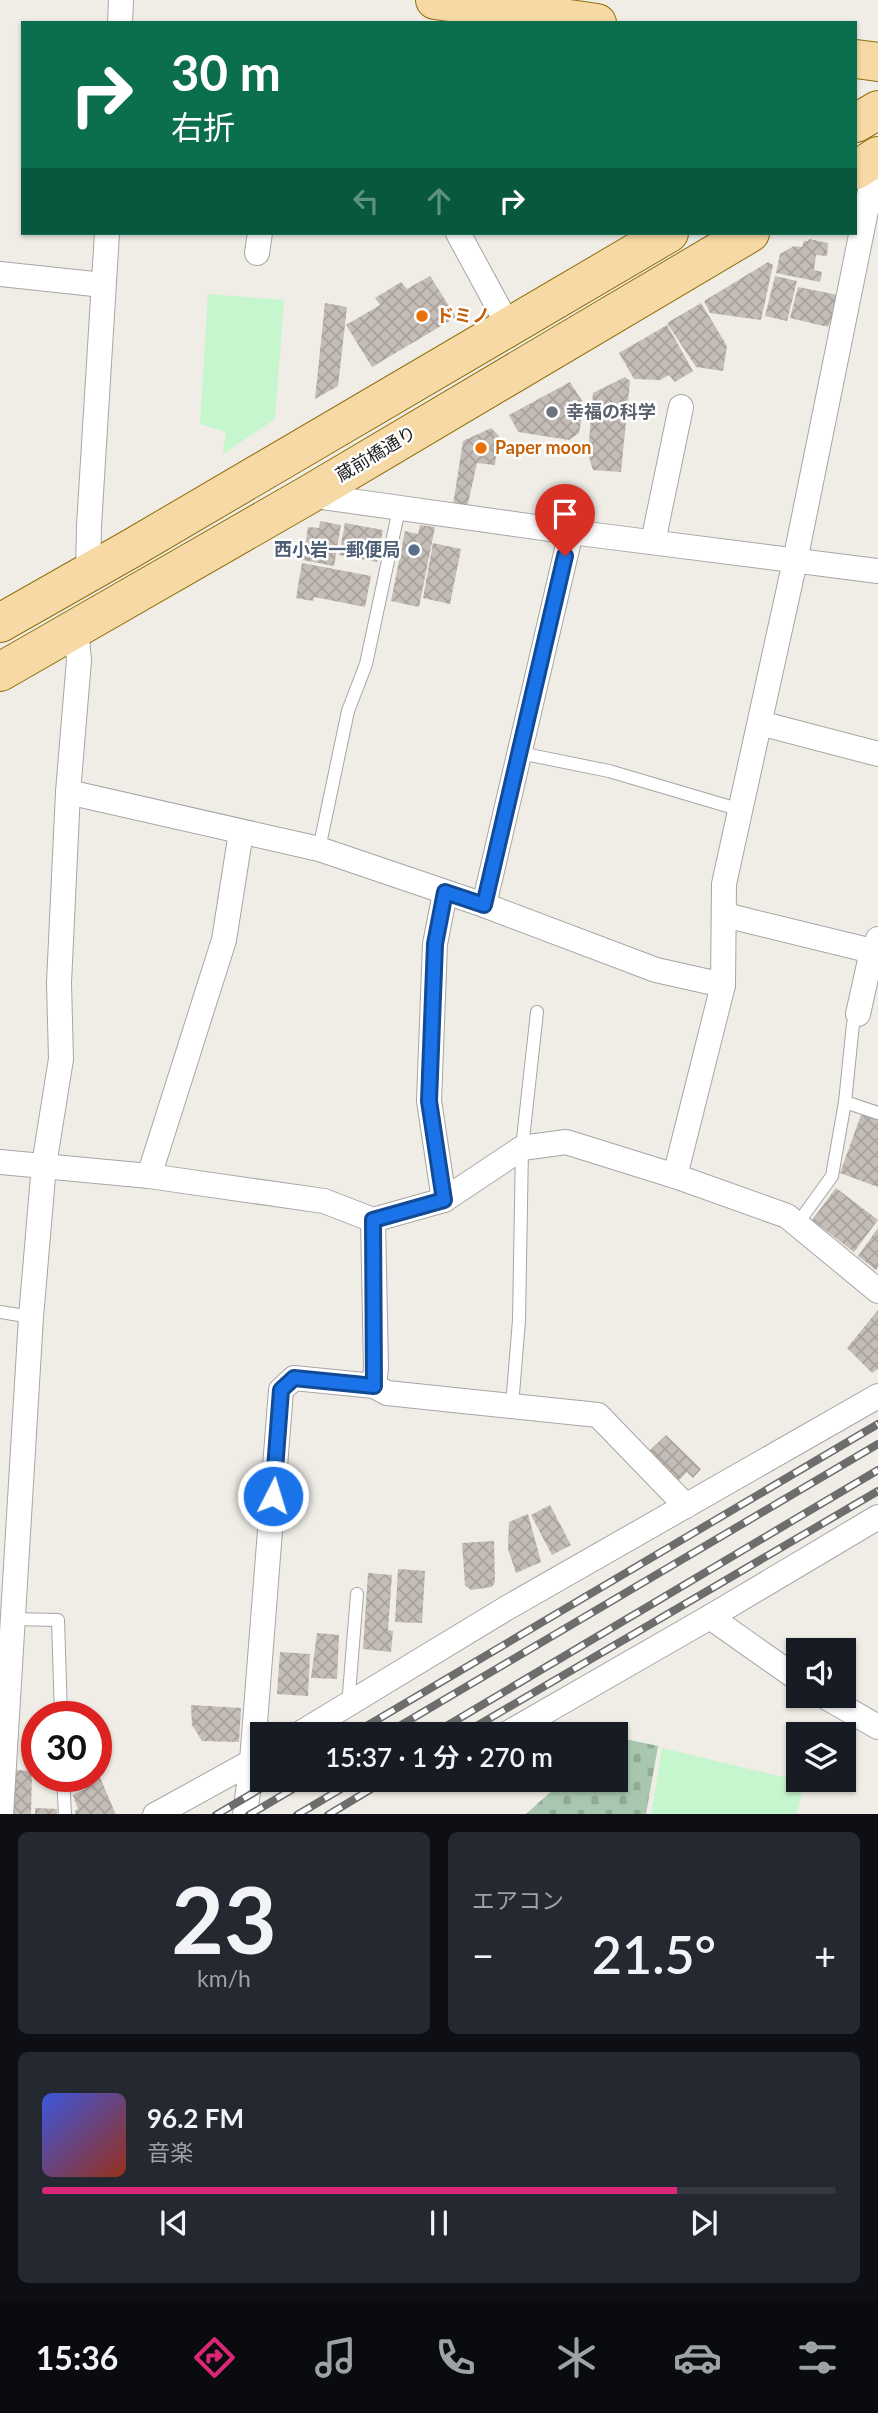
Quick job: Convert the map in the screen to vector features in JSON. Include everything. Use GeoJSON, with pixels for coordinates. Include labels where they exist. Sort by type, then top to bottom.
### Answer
{"type":"FeatureCollection","features":[{"type":"Feature","properties":{"kind":"main road"},"geometry":{"type":"LineString","coordinates":[[452,9],[576,21]]}},
{"type":"Feature","properties":{"kind":"main road"},"geometry":{"type":"LineString","coordinates":[[857,59],[878,62]]}},
{"type":"Feature","properties":{"kind":"main road"},"geometry":{"type":"LineString","coordinates":[[857,122],[878,110]]}},
{"type":"Feature","properties":{"kind":"main road"},"geometry":{"type":"LineString","coordinates":[[0,623],[666,235]]}},
{"type":"Feature","properties":{"kind":"main road","name":"蔵前橋通り"},"geometry":{"type":"LineString","coordinates":[[0,671],[308,495],[747,235]]}},
{"type":"Feature","properties":{"kind":"street"},"geometry":{"type":"LineString","coordinates":[[120,21],[121,0]]}},
{"type":"Feature","properties":{"kind":"street"},"geometry":{"type":"LineString","coordinates":[[674,1176],[723,985],[724,884],[795,561],[870,191],[867,163]]}},
{"type":"Feature","properties":{"kind":"street"},"geometry":{"type":"LineString","coordinates":[[88,573],[107,235]]}},
{"type":"Feature","properties":{"kind":"street"},"geometry":{"type":"LineString","coordinates":[[459,235],[509,327]]}},
{"type":"Feature","properties":{"kind":"street"},"geometry":{"type":"LineString","coordinates":[[0,274],[103,285]]}},
{"type":"Feature","properties":{"kind":"street"},"geometry":{"type":"LineString","coordinates":[[653,542],[681,407]]}},
{"type":"Feature","properties":{"kind":"street"},"geometry":{"type":"LineString","coordinates":[[308,495],[878,571]]}},
{"type":"Feature","properties":{"kind":"street"},"geometry":{"type":"LineString","coordinates":[[484,905],[571,532]]}},
{"type":"Feature","properties":{"kind":"street"},"geometry":{"type":"LineString","coordinates":[[1,1814],[44,1165],[61,1059],[59,983],[68,792],[79,660],[76,629]]}},
{"type":"Feature","properties":{"kind":"street"},"geometry":{"type":"LineString","coordinates":[[760,723],[878,754]]}},
{"type":"Feature","properties":{"kind":"street"},"geometry":{"type":"LineString","coordinates":[[68,792],[319,849],[484,905],[656,970],[723,985]]}},
{"type":"Feature","properties":{"kind":"street"},"geometry":{"type":"LineString","coordinates":[[149,1176],[224,940],[241,832]]}},
{"type":"Feature","properties":{"kind":"street"},"geometry":{"type":"LineString","coordinates":[[444,1200],[429,1101],[435,944],[445,892]]}},
{"type":"Feature","properties":{"kind":"street"},"geometry":{"type":"LineString","coordinates":[[725,915],[875,945],[858,1014]]}},
{"type":"Feature","properties":{"kind":"street"},"geometry":{"type":"LineString","coordinates":[[0,1162],[149,1176],[324,1201],[373,1220],[444,1200],[522,1149],[566,1142],[787,1216],[799,1223],[878,1291]]}},
{"type":"Feature","properties":{"kind":"street"},"geometry":{"type":"LineString","coordinates":[[373,1220],[374,1386]]}},
{"type":"Feature","properties":{"kind":"street"},"geometry":{"type":"LineString","coordinates":[[259,1722],[281,1390],[294,1378],[374,1386],[387,1392],[598,1415],[686,1506]]}},
{"type":"Feature","properties":{"kind":"street"},"geometry":{"type":"LineString","coordinates":[[321,1722],[505,1609],[878,1396]]}},
{"type":"Feature","properties":{"kind":"street"},"geometry":{"type":"LineString","coordinates":[[527,1722],[878,1517]]}},
{"type":"Feature","properties":{"kind":"street"},"geometry":{"type":"LineString","coordinates":[[710,1617],[786,1671]]}},
{"type":"Feature","properties":{"kind":"street"},"geometry":{"type":"LineString","coordinates":[[845,1708],[878,1727]]}},
{"type":"Feature","properties":{"kind":"street"},"geometry":{"type":"LineString","coordinates":[[157,1814],[250,1762]]}},
{"type":"Feature","properties":{"kind":"street"},"geometry":{"type":"LineString","coordinates":[[245,1814],[250,1791]]}},
{"type":"Feature","properties":{"kind":"lane"},"geometry":{"type":"LineString","coordinates":[[319,849],[348,711],[366,664],[399,509]]}},
{"type":"Feature","properties":{"kind":"lane"},"geometry":{"type":"LineString","coordinates":[[520,753],[609,771],[741,810]]}},
{"type":"Feature","properties":{"kind":"lane"},"geometry":{"type":"LineString","coordinates":[[512,1406],[519,1320],[522,1149],[537,1012]]}},
{"type":"Feature","properties":{"kind":"lane"},"geometry":{"type":"LineString","coordinates":[[799,1223],[832,1176],[845,1102],[853,1024],[858,1014]]}},
{"type":"Feature","properties":{"kind":"lane"},"geometry":{"type":"LineString","coordinates":[[845,1102],[878,1113]]}},
{"type":"Feature","properties":{"kind":"lane"},"geometry":{"type":"LineString","coordinates":[[0,1312],[32,1317]]}},
{"type":"Feature","properties":{"kind":"lane"},"geometry":{"type":"LineString","coordinates":[[348,1707],[357,1594]]}},
{"type":"Feature","properties":{"kind":"lane"},"geometry":{"type":"LineString","coordinates":[[13,1619],[58,1620],[61,1701]]}},
{"type":"Feature","properties":{"kind":"lane"},"geometry":{"type":"LineString","coordinates":[[64,1792],[65,1814]]}},
{"type":"Feature","properties":{"kind":"green space"},"geometry":{"type":"Polygon","coordinates":[[[208,294],[284,300],[275,419],[223,454],[226,432],[200,424],[208,294]]]}},
{"type":"Feature","properties":{"kind":"green space"},"geometry":{"type":"Polygon","coordinates":[[[628,1740],[658,1746],[646,1814],[526,1814],[551,1792],[628,1792],[628,1740]]]}},
{"type":"Feature","properties":{"kind":"green space"},"geometry":{"type":"Polygon","coordinates":[[[662,1748],[786,1778],[786,1792],[802,1792],[797,1814],[651,1814],[662,1748]]]}},
{"type":"Feature","properties":{"kind":"building"},"geometry":{"type":"Polygon","coordinates":[[[809,239],[828,243],[827,256],[816,255],[814,270],[822,272],[820,282],[776,273],[780,254],[794,246],[802,247],[804,241],[809,239]]]}},
{"type":"Feature","properties":{"kind":"building"},"geometry":{"type":"Polygon","coordinates":[[[768,262],[773,265],[761,320],[710,313],[704,301],[768,262]]]}},
{"type":"Feature","properties":{"kind":"building"},"geometry":{"type":"Polygon","coordinates":[[[430,276],[456,317],[372,367],[346,325],[380,305],[375,298],[401,282],[407,289],[430,276]]]}},
{"type":"Feature","properties":{"kind":"building"},"geometry":{"type":"Polygon","coordinates":[[[775,276],[797,281],[787,321],[765,316],[775,276]]]}},
{"type":"Feature","properties":{"kind":"building"},"geometry":{"type":"Polygon","coordinates":[[[798,287],[838,295],[828,327],[790,318],[798,287]]]}},
{"type":"Feature","properties":{"kind":"building"},"geometry":{"type":"Polygon","coordinates":[[[325,303],[347,307],[338,386],[315,399],[325,303]]]}},
{"type":"Feature","properties":{"kind":"building"},"geometry":{"type":"Polygon","coordinates":[[[701,303],[727,346],[723,371],[696,367],[667,323],[701,303]]]}},
{"type":"Feature","properties":{"kind":"building"},"geometry":{"type":"Polygon","coordinates":[[[667,325],[693,371],[675,382],[669,375],[660,380],[634,379],[619,353],[667,325]]]}},
{"type":"Feature","properties":{"kind":"building"},"geometry":{"type":"Polygon","coordinates":[[[625,377],[630,381],[621,472],[593,470],[588,454],[593,393],[625,377]]]}},
{"type":"Feature","properties":{"kind":"building"},"geometry":{"type":"Polygon","coordinates":[[[570,382],[584,404],[579,433],[569,440],[518,432],[509,415],[570,382]]]}},
{"type":"Feature","properties":{"kind":"building"},"geometry":{"type":"Polygon","coordinates":[[[491,428],[499,436],[495,465],[477,463],[467,508],[453,505],[463,441],[491,428]]]}},
{"type":"Feature","properties":{"kind":"building"},"geometry":{"type":"Polygon","coordinates":[[[320,521],[341,525],[334,566],[303,560],[308,527],[319,528],[320,521]]]}},
{"type":"Feature","properties":{"kind":"building"},"geometry":{"type":"Polygon","coordinates":[[[345,523],[383,530],[377,562],[339,555],[345,523]]]}},
{"type":"Feature","properties":{"kind":"building"},"geometry":{"type":"Polygon","coordinates":[[[420,525],[435,527],[419,607],[391,601],[405,531],[418,534],[420,525]]]}},
{"type":"Feature","properties":{"kind":"building"},"geometry":{"type":"Polygon","coordinates":[[[433,543],[461,549],[450,604],[423,598],[433,543]]]}},
{"type":"Feature","properties":{"kind":"building"},"geometry":{"type":"Polygon","coordinates":[[[302,563],[371,576],[365,607],[314,597],[313,601],[296,598],[302,563]]]}},
{"type":"Feature","properties":{"kind":"building"},"geometry":{"type":"Polygon","coordinates":[[[862,1112],[878,1118],[878,1187],[840,1173],[862,1112]]]}},
{"type":"Feature","properties":{"kind":"building"},"geometry":{"type":"Polygon","coordinates":[[[836,1188],[878,1220],[854,1252],[812,1220],[836,1188]]]}},
{"type":"Feature","properties":{"kind":"building"},"geometry":{"type":"Polygon","coordinates":[[[878,1228],[878,1267],[876,1270],[858,1256],[878,1228]]]}},
{"type":"Feature","properties":{"kind":"building"},"geometry":{"type":"Polygon","coordinates":[[[878,1310],[878,1369],[872,1373],[847,1348],[878,1310]]]}},
{"type":"Feature","properties":{"kind":"building"},"geometry":{"type":"Polygon","coordinates":[[[666,1435],[701,1469],[693,1478],[687,1472],[677,1482],[647,1453],[666,1435]]]}},
{"type":"Feature","properties":{"kind":"building"},"geometry":{"type":"Polygon","coordinates":[[[550,1505],[571,1545],[552,1555],[531,1515],[550,1505]]]}},
{"type":"Feature","properties":{"kind":"building"},"geometry":{"type":"Polygon","coordinates":[[[528,1514],[541,1562],[516,1573],[508,1549],[509,1522],[528,1514]]]}},
{"type":"Feature","properties":{"kind":"building"},"geometry":{"type":"Polygon","coordinates":[[[494,1541],[495,1582],[492,1587],[471,1590],[465,1585],[462,1543],[494,1541]]]}},
{"type":"Feature","properties":{"kind":"building"},"geometry":{"type":"Polygon","coordinates":[[[398,1569],[425,1571],[422,1623],[395,1622],[398,1569]]]}},
{"type":"Feature","properties":{"kind":"building"},"geometry":{"type":"Polygon","coordinates":[[[368,1573],[392,1575],[388,1630],[393,1631],[391,1652],[363,1649],[368,1573]]]}},
{"type":"Feature","properties":{"kind":"building"},"geometry":{"type":"Polygon","coordinates":[[[317,1633],[339,1635],[337,1679],[311,1678],[317,1633]]]}},
{"type":"Feature","properties":{"kind":"building"},"geometry":{"type":"Polygon","coordinates":[[[280,1652],[310,1654],[308,1696],[277,1694],[280,1652]]]}},
{"type":"Feature","properties":{"kind":"building"},"geometry":{"type":"Polygon","coordinates":[[[191,1705],[241,1708],[239,1742],[202,1741],[192,1725],[191,1705]]]}},
{"type":"Feature","properties":{"kind":"building"},"geometry":{"type":"Polygon","coordinates":[[[15,1770],[21,1770],[21,1792],[32,1792],[31,1814],[13,1814],[15,1770]]]}},
{"type":"Feature","properties":{"kind":"building"},"geometry":{"type":"Polygon","coordinates":[[[79,1792],[106,1792],[116,1814],[76,1814],[78,1809],[73,1795],[79,1792]]]}},
{"type":"Feature","properties":{"kind":"building"},"geometry":{"type":"Polygon","coordinates":[[[35,1808],[57,1809],[57,1814],[35,1814],[35,1808]]]}},
{"type":"Feature","properties":{"kind":"railway"},"geometry":{"type":"LineString","coordinates":[[373,1722],[878,1424]]}},
{"type":"Feature","properties":{"kind":"railway"},"geometry":{"type":"LineString","coordinates":[[406,1722],[878,1444]]}},
{"type":"Feature","properties":{"kind":"railway"},"geometry":{"type":"LineString","coordinates":[[453,1722],[878,1470]]}},
{"type":"Feature","properties":{"kind":"railway"},"geometry":{"type":"LineString","coordinates":[[483,1722],[878,1491]]}},
{"type":"Feature","properties":{"kind":"railway"},"geometry":{"type":"LineString","coordinates":[[218,1814],[255,1792]]}},
{"type":"Feature","properties":{"kind":"railway"},"geometry":{"type":"LineString","coordinates":[[251,1814],[288,1792]]}},
{"type":"Feature","properties":{"kind":"railway"},"geometry":{"type":"LineString","coordinates":[[299,1814],[336,1792]]}},
{"type":"Feature","properties":{"kind":"railway"},"geometry":{"type":"LineString","coordinates":[[330,1814],[366,1792]]}},
{"type":"Feature","properties":{"kind":"place","name":"ドミノ"},"geometry":{"type":"Point","coordinates":[422,316]}},
{"type":"Feature","properties":{"kind":"place","name":"幸福の科学"},"geometry":{"type":"Point","coordinates":[552,412]}},
{"type":"Feature","properties":{"kind":"place","name":"Paper moon"},"geometry":{"type":"Point","coordinates":[481,448]}},
{"type":"Feature","properties":{"kind":"place","name":"西小岩一郵便局"},"geometry":{"type":"Point","coordinates":[414,550]}},
{"type":"Feature","properties":{"kind":"route"},"geometry":{"type":"LineString","coordinates":[[273,1496],[281,1390],[294,1378],[374,1386],[376,1368],[373,1220],[444,1200],[429,1101],[435,944],[445,892],[484,905],[565,556]]}}]}
